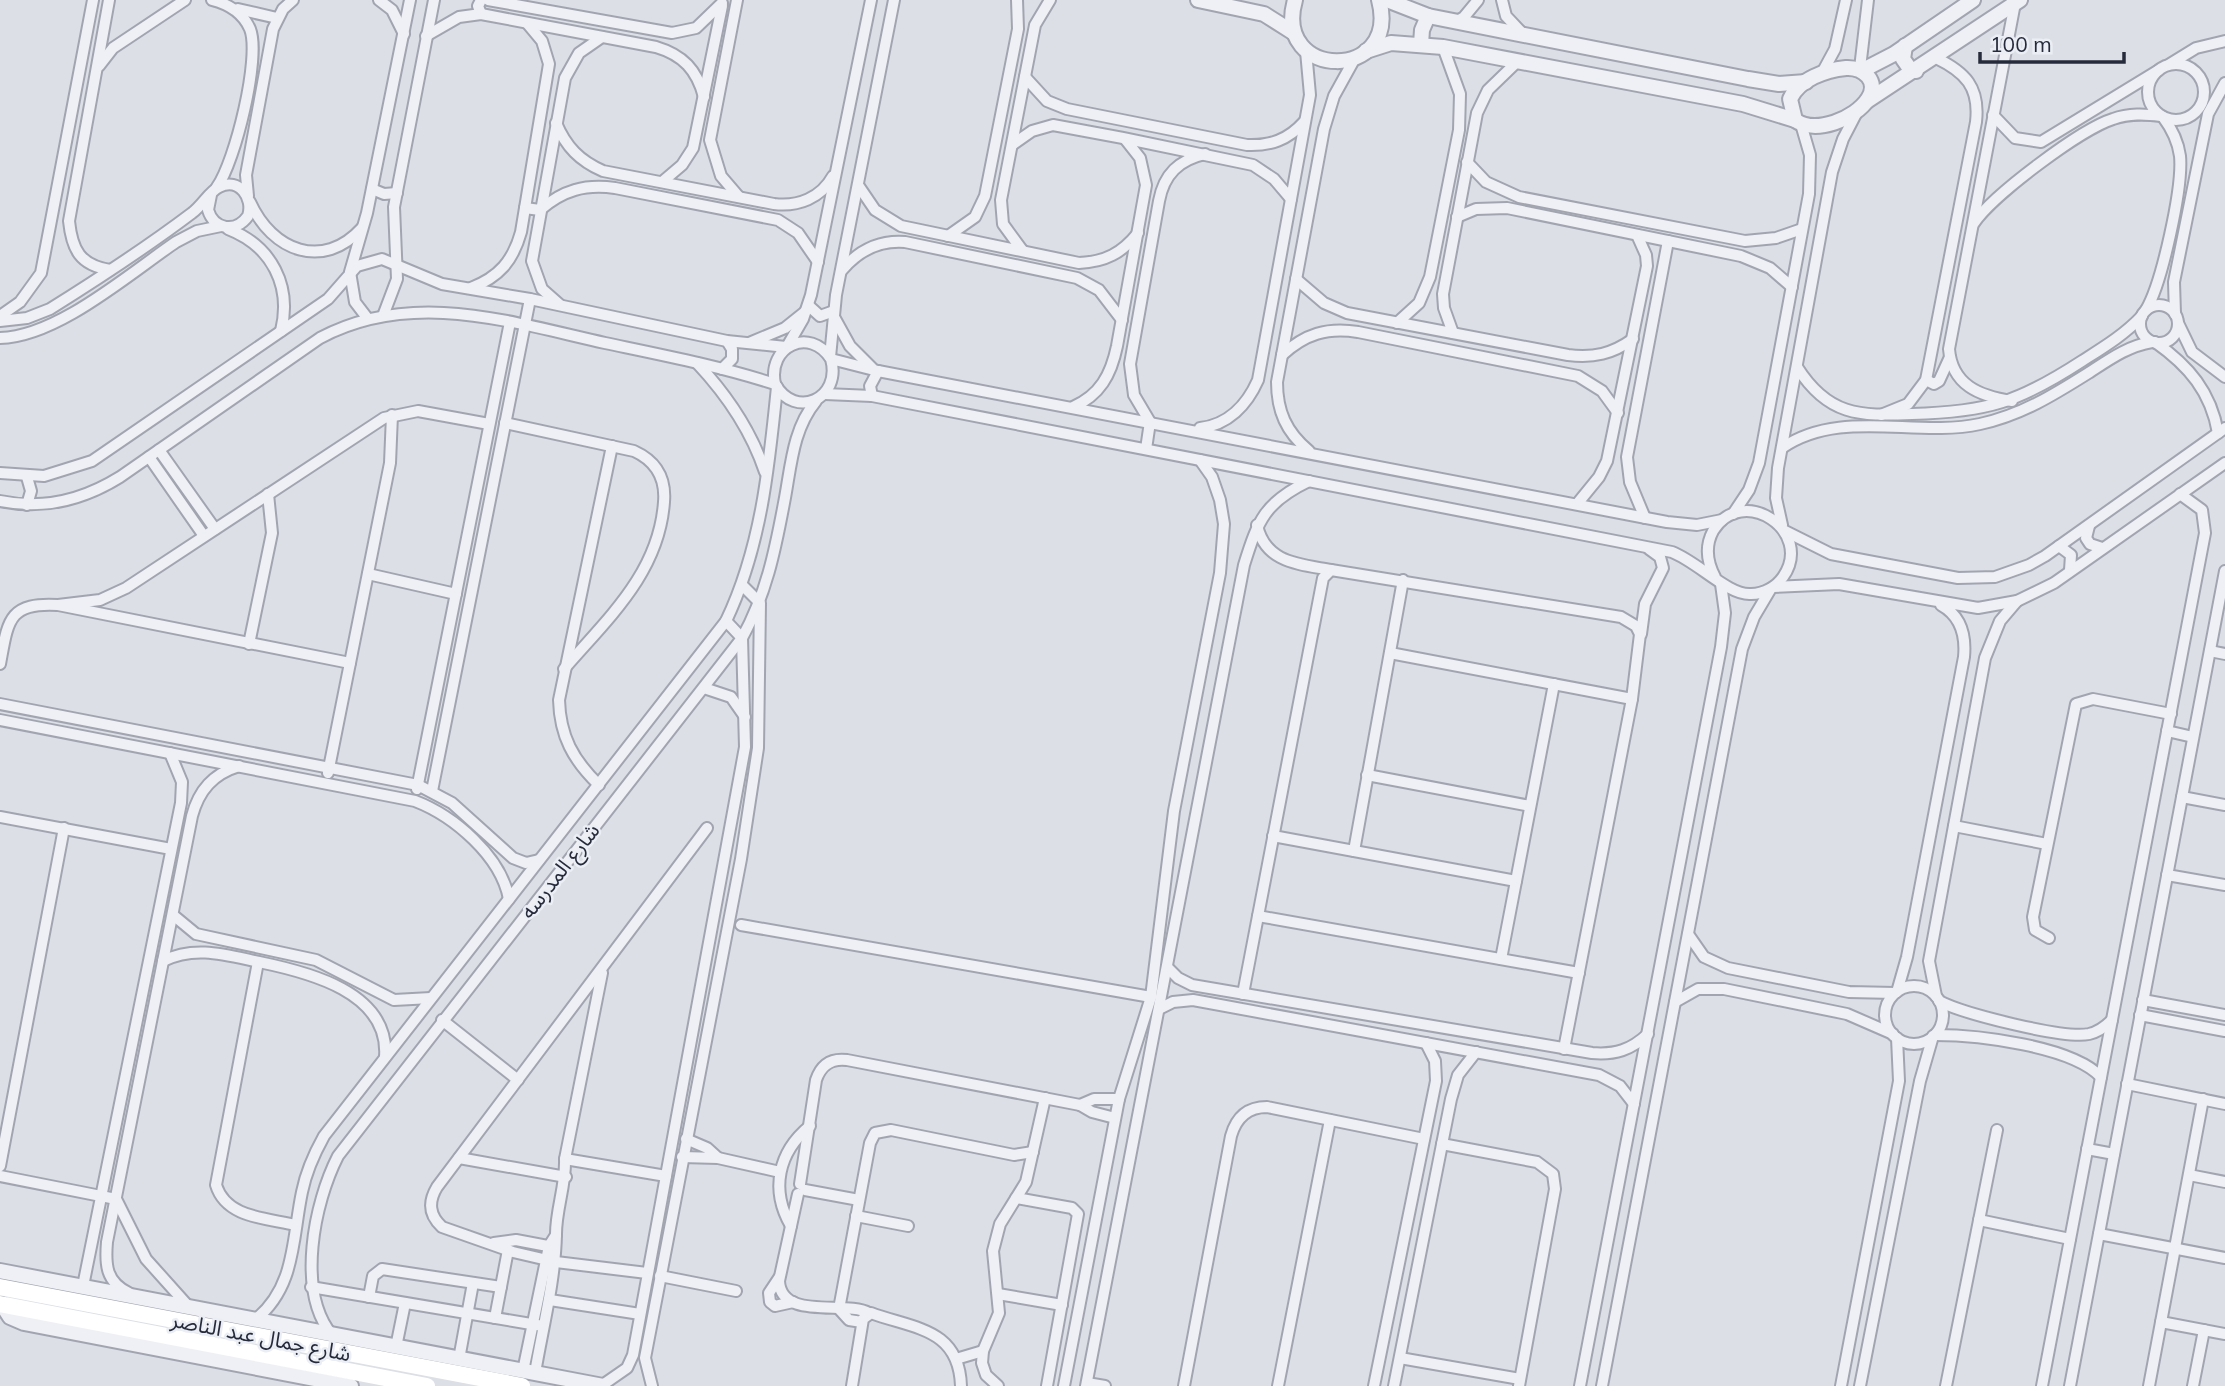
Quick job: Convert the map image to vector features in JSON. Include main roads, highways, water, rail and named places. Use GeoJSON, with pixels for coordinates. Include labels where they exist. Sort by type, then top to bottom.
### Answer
{"type":"FeatureCollection","features":[{"type":"Feature","properties":{"kind":"main road","name":"شارع جمال عبد الناصر"},"geometry":{"type":"LineString","coordinates":[[0,1287],[527,1376]]}},
{"type":"Feature","properties":{"kind":"main road","name":"شارع جمال عبد الناصر"},"geometry":{"type":"LineString","coordinates":[[1,1305],[240,1357],[427,1386]]}}]}
